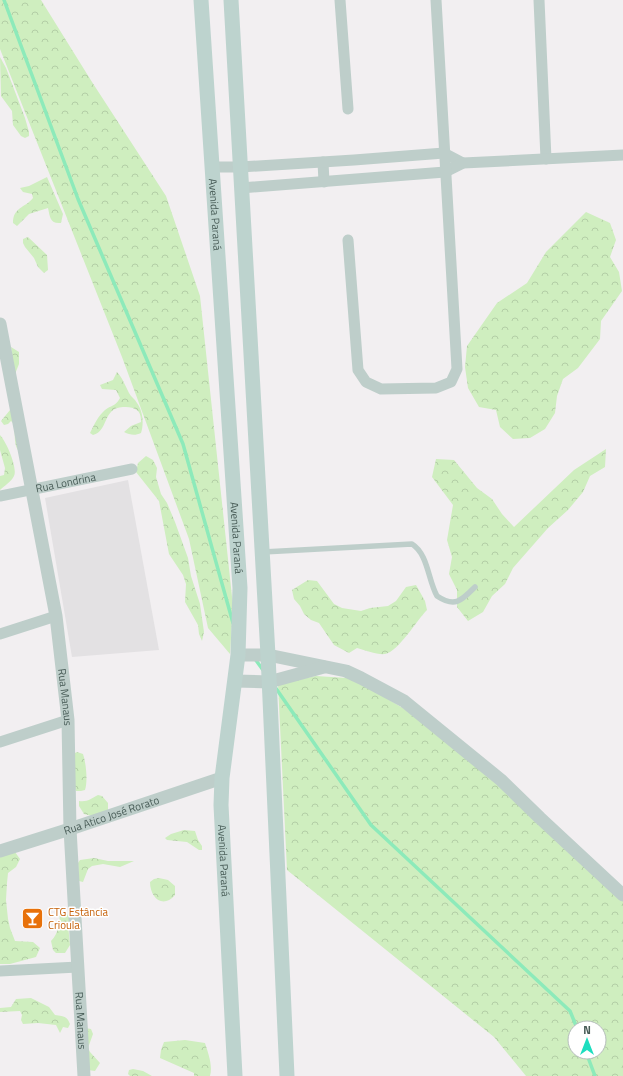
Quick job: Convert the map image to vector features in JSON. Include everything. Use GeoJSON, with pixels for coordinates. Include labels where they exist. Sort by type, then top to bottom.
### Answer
{"type":"FeatureCollection","features":[{"type":"Feature","properties":{"kind":"main road","name":"Avenida Paraná"},"geometry":{"type":"LineString","coordinates":[[200,0],[240,580],[238,650],[222,778],[221,805],[235,1076]]}},
{"type":"Feature","properties":{"kind":"main road"},"geometry":{"type":"LineString","coordinates":[[231,0],[268,655],[287,1076]]}},
{"type":"Feature","properties":{"kind":"street"},"geometry":{"type":"LineString","coordinates":[[340,0],[348,109]]}},
{"type":"Feature","properties":{"kind":"street"},"geometry":{"type":"LineString","coordinates":[[348,240],[358,370],[366,382],[381,389],[436,388],[451,382],[457,369],[436,0]]}},
{"type":"Feature","properties":{"kind":"street"},"geometry":{"type":"LineString","coordinates":[[539,0],[546,159]]}},
{"type":"Feature","properties":{"kind":"street"},"geometry":{"type":"LineString","coordinates":[[212,167],[240,167],[323,162],[444,153],[463,163]]}},
{"type":"Feature","properties":{"kind":"street"},"geometry":{"type":"LineString","coordinates":[[241,188],[445,172],[463,163],[623,155]]}},
{"type":"Feature","properties":{"kind":"street"},"geometry":{"type":"LineString","coordinates":[[382,158],[384,177]]}},
{"type":"Feature","properties":{"kind":"street"},"geometry":{"type":"LineString","coordinates":[[323,162],[324,182]]}},
{"type":"Feature","properties":{"kind":"street","name":"Rua Manaus"},"geometry":{"type":"LineString","coordinates":[[0,324],[56,616],[68,720],[70,829],[84,1076]]}},
{"type":"Feature","properties":{"kind":"street","name":"Rua Londrina"},"geometry":{"type":"LineString","coordinates":[[0,496],[132,469]]}},
{"type":"Feature","properties":{"kind":"street"},"geometry":{"type":"LineString","coordinates":[[0,634],[56,616]]}},
{"type":"Feature","properties":{"kind":"street"},"geometry":{"type":"LineString","coordinates":[[238,650],[328,666],[346,671],[404,701],[501,780],[623,895]]}},
{"type":"Feature","properties":{"kind":"street"},"geometry":{"type":"LineString","coordinates":[[234,681],[269,682],[328,666]]}},
{"type":"Feature","properties":{"kind":"street"},"geometry":{"type":"LineString","coordinates":[[0,742],[68,720]]}},
{"type":"Feature","properties":{"kind":"street","name":"Rua Atico José Rorato"},"geometry":{"type":"LineString","coordinates":[[0,851],[222,778]]}},
{"type":"Feature","properties":{"kind":"street"},"geometry":{"type":"LineString","coordinates":[[0,971],[78,967]]}},
{"type":"Feature","properties":{"kind":"lane"},"geometry":{"type":"LineString","coordinates":[[262,552],[412,544],[416,546],[424,562],[437,596],[449,603],[461,601],[475,588]]}},
{"type":"Feature","properties":{"kind":"shaded area"},"geometry":{"type":"Polygon","coordinates":[[[128,480],[159,650],[72,657],[45,498],[128,480]]]}},
{"type":"Feature","properties":{"kind":"green space"},"geometry":{"type":"Polygon","coordinates":[[[0,0],[41,0],[166,196],[200,296],[233,606],[230,654],[208,628],[189,539],[122,357],[0,49],[0,0]]]}},
{"type":"Feature","properties":{"kind":"green space"},"geometry":{"type":"Polygon","coordinates":[[[0,57],[6,68],[25,118],[29,136],[25,138],[21,136],[13,125],[12,111],[1,96],[0,57]]]}},
{"type":"Feature","properties":{"kind":"green space"},"geometry":{"type":"Polygon","coordinates":[[[47,177],[63,214],[61,223],[57,223],[51,219],[48,208],[29,214],[17,226],[13,223],[15,214],[33,198],[32,194],[23,192],[20,188],[29,186],[47,177]]]}},
{"type":"Feature","properties":{"kind":"green space"},"geometry":{"type":"Polygon","coordinates":[[[586,212],[610,223],[616,240],[610,257],[619,272],[622,291],[601,321],[600,339],[578,368],[563,379],[557,396],[555,413],[545,429],[530,438],[513,439],[500,427],[496,410],[479,407],[468,388],[465,367],[467,346],[497,303],[527,283],[546,252],[586,212]]]}},
{"type":"Feature","properties":{"kind":"green space"},"geometry":{"type":"Polygon","coordinates":[[[28,237],[47,255],[48,270],[44,273],[38,267],[34,258],[23,243],[23,239],[28,237]]]}},
{"type":"Feature","properties":{"kind":"green space"},"geometry":{"type":"Polygon","coordinates":[[[11,347],[19,352],[19,364],[15,374],[11,347]]]}},
{"type":"Feature","properties":{"kind":"green space"},"geometry":{"type":"Polygon","coordinates":[[[117,372],[141,410],[143,422],[141,433],[132,435],[124,432],[131,426],[141,422],[141,420],[140,414],[137,410],[130,407],[123,407],[116,408],[112,411],[108,415],[98,433],[93,435],[90,433],[100,415],[115,404],[120,398],[116,390],[102,389],[100,385],[113,380],[117,372]]]}},
{"type":"Feature","properties":{"kind":"green space"},"geometry":{"type":"Polygon","coordinates":[[[14,407],[23,455],[17,449],[14,424],[11,421],[4,425],[1,421],[14,407]]]}},
{"type":"Feature","properties":{"kind":"green space"},"geometry":{"type":"Polygon","coordinates":[[[0,435],[11,455],[15,472],[11,480],[0,490],[0,476],[4,475],[5,468],[0,450],[0,435]]]}},
{"type":"Feature","properties":{"kind":"green space"},"geometry":{"type":"Polygon","coordinates":[[[606,449],[605,467],[590,476],[583,492],[568,510],[548,528],[513,568],[505,584],[492,596],[483,612],[468,621],[457,607],[457,590],[449,574],[452,557],[447,540],[453,505],[432,477],[436,459],[454,460],[477,488],[492,499],[502,514],[514,527],[574,470],[606,449]]]}},
{"type":"Feature","properties":{"kind":"green space"},"geometry":{"type":"Polygon","coordinates":[[[146,456],[153,460],[157,468],[156,477],[161,494],[167,503],[188,558],[191,576],[200,604],[204,632],[202,641],[199,634],[198,625],[185,602],[186,584],[183,575],[169,554],[159,501],[136,472],[138,463],[146,456]]]}},
{"type":"Feature","properties":{"kind":"green space"},"geometry":{"type":"Polygon","coordinates":[[[308,580],[317,581],[334,604],[342,608],[361,611],[370,608],[388,606],[396,601],[406,587],[416,585],[425,601],[427,610],[396,648],[390,652],[379,654],[357,648],[349,653],[334,645],[319,623],[311,620],[304,614],[294,599],[292,590],[308,580]]]}},
{"type":"Feature","properties":{"kind":"green space"},"geometry":{"type":"Polygon","coordinates":[[[316,676],[347,678],[371,689],[406,710],[504,787],[623,898],[623,1076],[526,1076],[494,1037],[287,870],[278,684],[316,676]]]}},
{"type":"Feature","properties":{"kind":"green space"},"geometry":{"type":"Polygon","coordinates":[[[77,752],[83,754],[86,767],[86,786],[85,790],[81,791],[76,791],[74,786],[73,754],[77,752]]]}},
{"type":"Feature","properties":{"kind":"green space"},"geometry":{"type":"Polygon","coordinates":[[[98,795],[102,796],[108,803],[108,812],[96,817],[84,814],[79,806],[79,801],[87,801],[98,795]]]}},
{"type":"Feature","properties":{"kind":"green space"},"geometry":{"type":"Polygon","coordinates":[[[184,830],[195,831],[202,846],[202,850],[199,850],[187,842],[167,840],[165,838],[171,834],[184,830]]]}},
{"type":"Feature","properties":{"kind":"green space"},"geometry":{"type":"Polygon","coordinates":[[[0,852],[15,852],[20,859],[16,867],[8,873],[7,883],[6,900],[8,919],[15,941],[33,942],[40,948],[36,957],[10,964],[0,964],[0,852]]]}},
{"type":"Feature","properties":{"kind":"green space"},"geometry":{"type":"Polygon","coordinates":[[[94,858],[108,861],[134,861],[120,867],[103,864],[92,866],[88,869],[83,882],[79,881],[78,863],[80,860],[94,858]]]}},
{"type":"Feature","properties":{"kind":"green space"},"geometry":{"type":"Polygon","coordinates":[[[159,878],[168,880],[175,886],[175,895],[166,901],[158,900],[152,893],[150,882],[159,878]]]}},
{"type":"Feature","properties":{"kind":"green space"},"geometry":{"type":"Polygon","coordinates":[[[64,912],[68,915],[70,920],[68,925],[70,945],[65,953],[56,953],[53,950],[51,941],[57,932],[60,913],[64,912]]]}},
{"type":"Feature","properties":{"kind":"green space"},"geometry":{"type":"Polygon","coordinates":[[[31,998],[49,1007],[55,1015],[66,1018],[70,1024],[68,1028],[63,1027],[60,1033],[56,1025],[38,1023],[23,1024],[20,1011],[0,1012],[0,1008],[11,1007],[16,999],[31,998]]]}},
{"type":"Feature","properties":{"kind":"green space"},"geometry":{"type":"Polygon","coordinates":[[[85,1028],[91,1029],[93,1034],[88,1048],[100,1063],[95,1071],[88,1070],[78,1053],[76,1044],[78,1033],[85,1028]]]}},
{"type":"Feature","properties":{"kind":"green space"},"geometry":{"type":"Polygon","coordinates":[[[185,1040],[205,1043],[211,1063],[210,1076],[194,1076],[194,1073],[160,1058],[164,1042],[185,1040]]]}},
{"type":"Feature","properties":{"kind":"green space"},"geometry":{"type":"Polygon","coordinates":[[[133,1069],[143,1071],[152,1076],[130,1076],[128,1074],[129,1070],[133,1069]]]}},
{"type":"Feature","properties":{"kind":"waterway"},"geometry":{"type":"LineString","coordinates":[[4,0],[78,199],[183,444],[233,623]]}},
{"type":"Feature","properties":{"kind":"waterway"},"geometry":{"type":"LineString","coordinates":[[255,659],[263,670]]}},
{"type":"Feature","properties":{"kind":"waterway"},"geometry":{"type":"LineString","coordinates":[[275,687],[371,825],[570,1011],[574,1020]]}},
{"type":"Feature","properties":{"kind":"waterway"},"geometry":{"type":"LineString","coordinates":[[589,1060],[595,1076]]}},
{"type":"Feature","properties":{"kind":"place","name":"CTG Estância Crioula"},"geometry":{"type":"Point","coordinates":[33,918]}}]}
